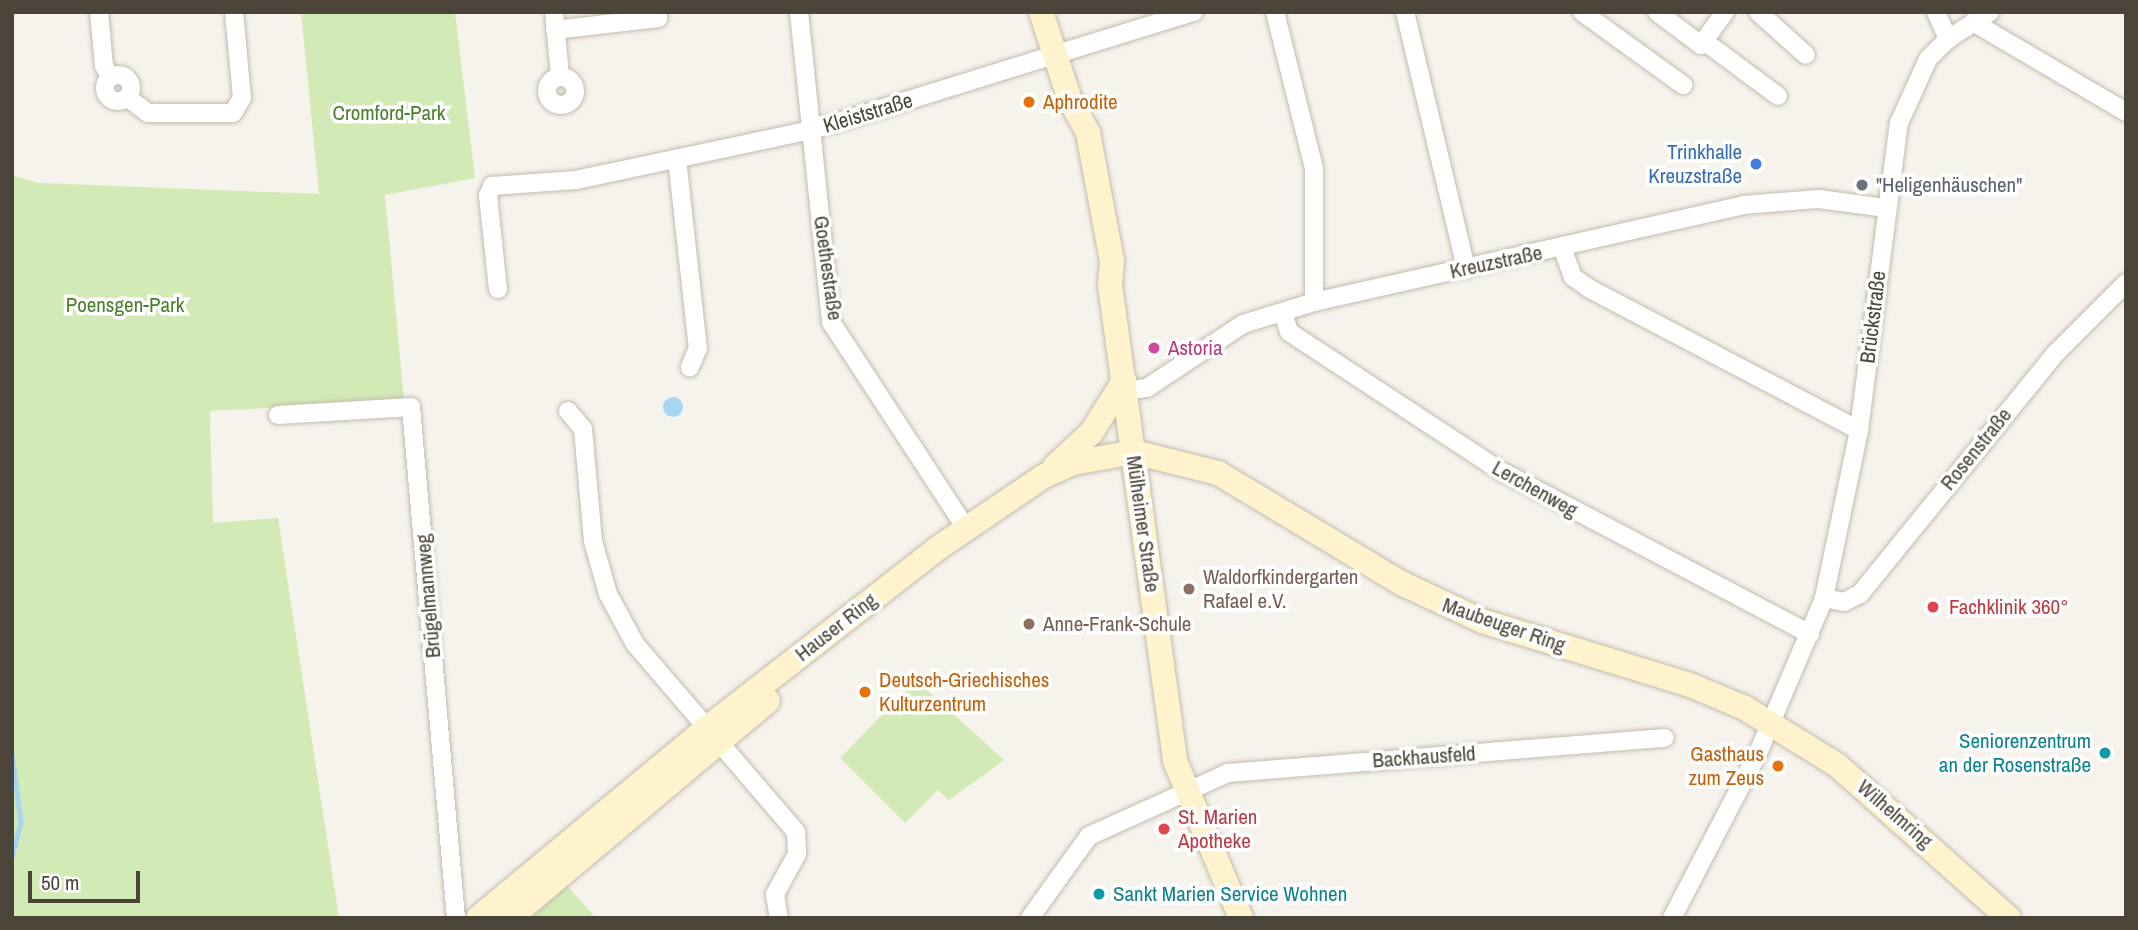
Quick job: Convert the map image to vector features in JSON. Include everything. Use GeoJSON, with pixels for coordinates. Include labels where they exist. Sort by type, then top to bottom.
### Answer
{"type":"FeatureCollection","features":[{"type":"Feature","properties":{"kind":"main road","name":"Mülheimer Straße"},"geometry":{"type":"LineString","coordinates":[[1041,12],[1070,100],[1084,195],[1099,261],[1110,285],[1175,761],[1241,918]]}},
{"type":"Feature","properties":{"kind":"main road","name":"Hauser Ring"},"geometry":{"type":"LineString","coordinates":[[478,918],[713,735],[967,528],[1044,476],[1091,433],[1124,386]]}},
{"type":"Feature","properties":{"kind":"main road","name":"Hauser Ring"},"geometry":{"type":"LineString","coordinates":[[1044,476],[1073,463],[1134,452]]}},
{"type":"Feature","properties":{"kind":"main road","name":"Maubeuger Ring"},"geometry":{"type":"LineString","coordinates":[[1134,452],[1218,473],[1403,584],[1482,621],[1690,685],[1772,723]]}},
{"type":"Feature","properties":{"kind":"main road","name":"Wilhelmring"},"geometry":{"type":"LineString","coordinates":[[1772,723],[1837,765],[1898,815],[2009,918]]}},
{"type":"Feature","properties":{"kind":"main road","name":"Hauser Ring"},"geometry":{"type":"LineString","coordinates":[[510,918],[713,735]]}},
{"type":"Feature","properties":{"kind":"street"},"geometry":{"type":"LineString","coordinates":[[99,12],[104,66],[110,78],[105,86],[110,99],[128,98],[148,113],[233,113],[243,98],[234,12]]}},
{"type":"Feature","properties":{"kind":"street","name":"Goethestraße"},"geometry":{"type":"LineString","coordinates":[[799,12],[831,322],[967,528]]}},
{"type":"Feature","properties":{"kind":"street","name":"Kleiststraße"},"geometry":{"type":"LineString","coordinates":[[498,289],[488,196],[492,186],[576,180],[812,130],[1194,12]]}},
{"type":"Feature","properties":{"kind":"street"},"geometry":{"type":"LineString","coordinates":[[1275,12],[1314,169],[1314,302]]}},
{"type":"Feature","properties":{"kind":"street"},"geometry":{"type":"LineString","coordinates":[[1405,12],[1466,268]]}},
{"type":"Feature","properties":{"kind":"street"},"geometry":{"type":"LineString","coordinates":[[1582,12],[1683,85]]}},
{"type":"Feature","properties":{"kind":"street"},"geometry":{"type":"LineString","coordinates":[[1657,12],[1701,45],[1725,12]]}},
{"type":"Feature","properties":{"kind":"street"},"geometry":{"type":"LineString","coordinates":[[1758,12],[1806,55]]}},
{"type":"Feature","properties":{"kind":"street"},"geometry":{"type":"LineString","coordinates":[[1936,12],[1948,39]]}},
{"type":"Feature","properties":{"kind":"street","name":"Brückstraße"},"geometry":{"type":"LineString","coordinates":[[1672,918],[1772,723],[1824,598],[1859,430],[1899,123],[1928,59],[1948,39],[1990,12]]}},
{"type":"Feature","properties":{"kind":"street"},"geometry":{"type":"LineString","coordinates":[[560,76],[554,21],[658,18]]}},
{"type":"Feature","properties":{"kind":"street"},"geometry":{"type":"LineString","coordinates":[[1973,22],[2126,112]]}},
{"type":"Feature","properties":{"kind":"street"},"geometry":{"type":"LineString","coordinates":[[1704,41],[1778,96]]}},
{"type":"Feature","properties":{"kind":"street"},"geometry":{"type":"LineString","coordinates":[[677,159],[698,348],[690,366]]}},
{"type":"Feature","properties":{"kind":"street","name":"Kreuzstraße"},"geometry":{"type":"LineString","coordinates":[[1124,386],[1147,388],[1243,324],[1314,302],[1743,205],[1819,199],[1886,208]]}},
{"type":"Feature","properties":{"kind":"street"},"geometry":{"type":"LineString","coordinates":[[1562,247],[1573,276],[1590,289],[1859,430]]}},
{"type":"Feature","properties":{"kind":"street","name":"Rosenstraße"},"geometry":{"type":"LineString","coordinates":[[1824,598],[1844,602],[1860,594],[2056,353],[2126,283]]}},
{"type":"Feature","properties":{"kind":"street","name":"Lerchenweg"},"geometry":{"type":"LineString","coordinates":[[1283,313],[1289,332],[1499,470],[1810,634]]}},
{"type":"Feature","properties":{"kind":"street","name":"Brügelmannweg"},"geometry":{"type":"LineString","coordinates":[[278,415],[411,407],[456,918]]}},
{"type":"Feature","properties":{"kind":"street"},"geometry":{"type":"LineString","coordinates":[[568,411],[583,429],[593,541],[608,594],[635,644],[796,832],[797,854],[773,902],[779,918]]}},
{"type":"Feature","properties":{"kind":"street","name":"Backhausfeld"},"geometry":{"type":"LineString","coordinates":[[1030,918],[1089,836],[1186,789],[1248,770],[1665,738]]}},
{"type":"Feature","properties":{"kind":"green space"},"geometry":{"type":"Polygon","coordinates":[[[301,12],[455,12],[475,178],[385,195],[404,401],[210,411],[213,523],[278,518],[339,918],[12,918],[12,175],[39,183],[319,194],[301,12]]]}},
{"type":"Feature","properties":{"kind":"green space"},"geometry":{"type":"Polygon","coordinates":[[[916,680],[1004,760],[949,800],[938,790],[905,823],[840,758],[916,680]]]}},
{"type":"Feature","properties":{"kind":"green space"},"geometry":{"type":"Polygon","coordinates":[[[563,881],[596,918],[523,918],[563,881]]]}},
{"type":"Feature","properties":{"kind":"water"},"geometry":{"type":"Polygon","coordinates":[[[669,397],[677,397],[683,407],[677,417],[669,417],[663,411],[663,403],[669,397]]]}},
{"type":"Feature","properties":{"kind":"waterway"},"geometry":{"type":"LineString","coordinates":[[12,753],[21,822],[12,859]]}},
{"type":"Feature","properties":{"kind":"place","name":"Aphrodite"},"geometry":{"type":"Point","coordinates":[1029,102]}},
{"type":"Feature","properties":{"kind":"place","name":"Trinkhalle Kreuzstraße"},"geometry":{"type":"Point","coordinates":[1756,164]}},
{"type":"Feature","properties":{"kind":"place","name":"\"Heligenhäuschen\""},"geometry":{"type":"Point","coordinates":[1862,185]}},
{"type":"Feature","properties":{"kind":"place","name":"Astoria"},"geometry":{"type":"Point","coordinates":[1154,348]}},
{"type":"Feature","properties":{"kind":"place","name":"Waldorfkindergarten Rafael e.V."},"geometry":{"type":"Point","coordinates":[1189,589]}},
{"type":"Feature","properties":{"kind":"place","name":"Fachklinik 360°"},"geometry":{"type":"Point","coordinates":[1933,607]}},
{"type":"Feature","properties":{"kind":"place","name":"Anne-Frank-Schule"},"geometry":{"type":"Point","coordinates":[1029,624]}},
{"type":"Feature","properties":{"kind":"place","name":"Deutsch-Griechisches Kulturzentrum"},"geometry":{"type":"Point","coordinates":[865,692]}},
{"type":"Feature","properties":{"kind":"place","name":"Seniorenzentrum an der Rosenstraße"},"geometry":{"type":"Point","coordinates":[2105,753]}},
{"type":"Feature","properties":{"kind":"place","name":"Gasthaus zum Zeus"},"geometry":{"type":"Point","coordinates":[1778,766]}},
{"type":"Feature","properties":{"kind":"place","name":"St. Marien Apotheke"},"geometry":{"type":"Point","coordinates":[1164,829]}},
{"type":"Feature","properties":{"kind":"place","name":"Sankt Marien Service Wohnen"},"geometry":{"type":"Point","coordinates":[1099,894]}},
{"type":"Feature","properties":{"kind":"park label","name":"Cromford-Park"},"geometry":{"type":"Point","coordinates":[389,113]}},
{"type":"Feature","properties":{"kind":"park label","name":"Poensgen-Park"},"geometry":{"type":"Point","coordinates":[125,305]}}]}
